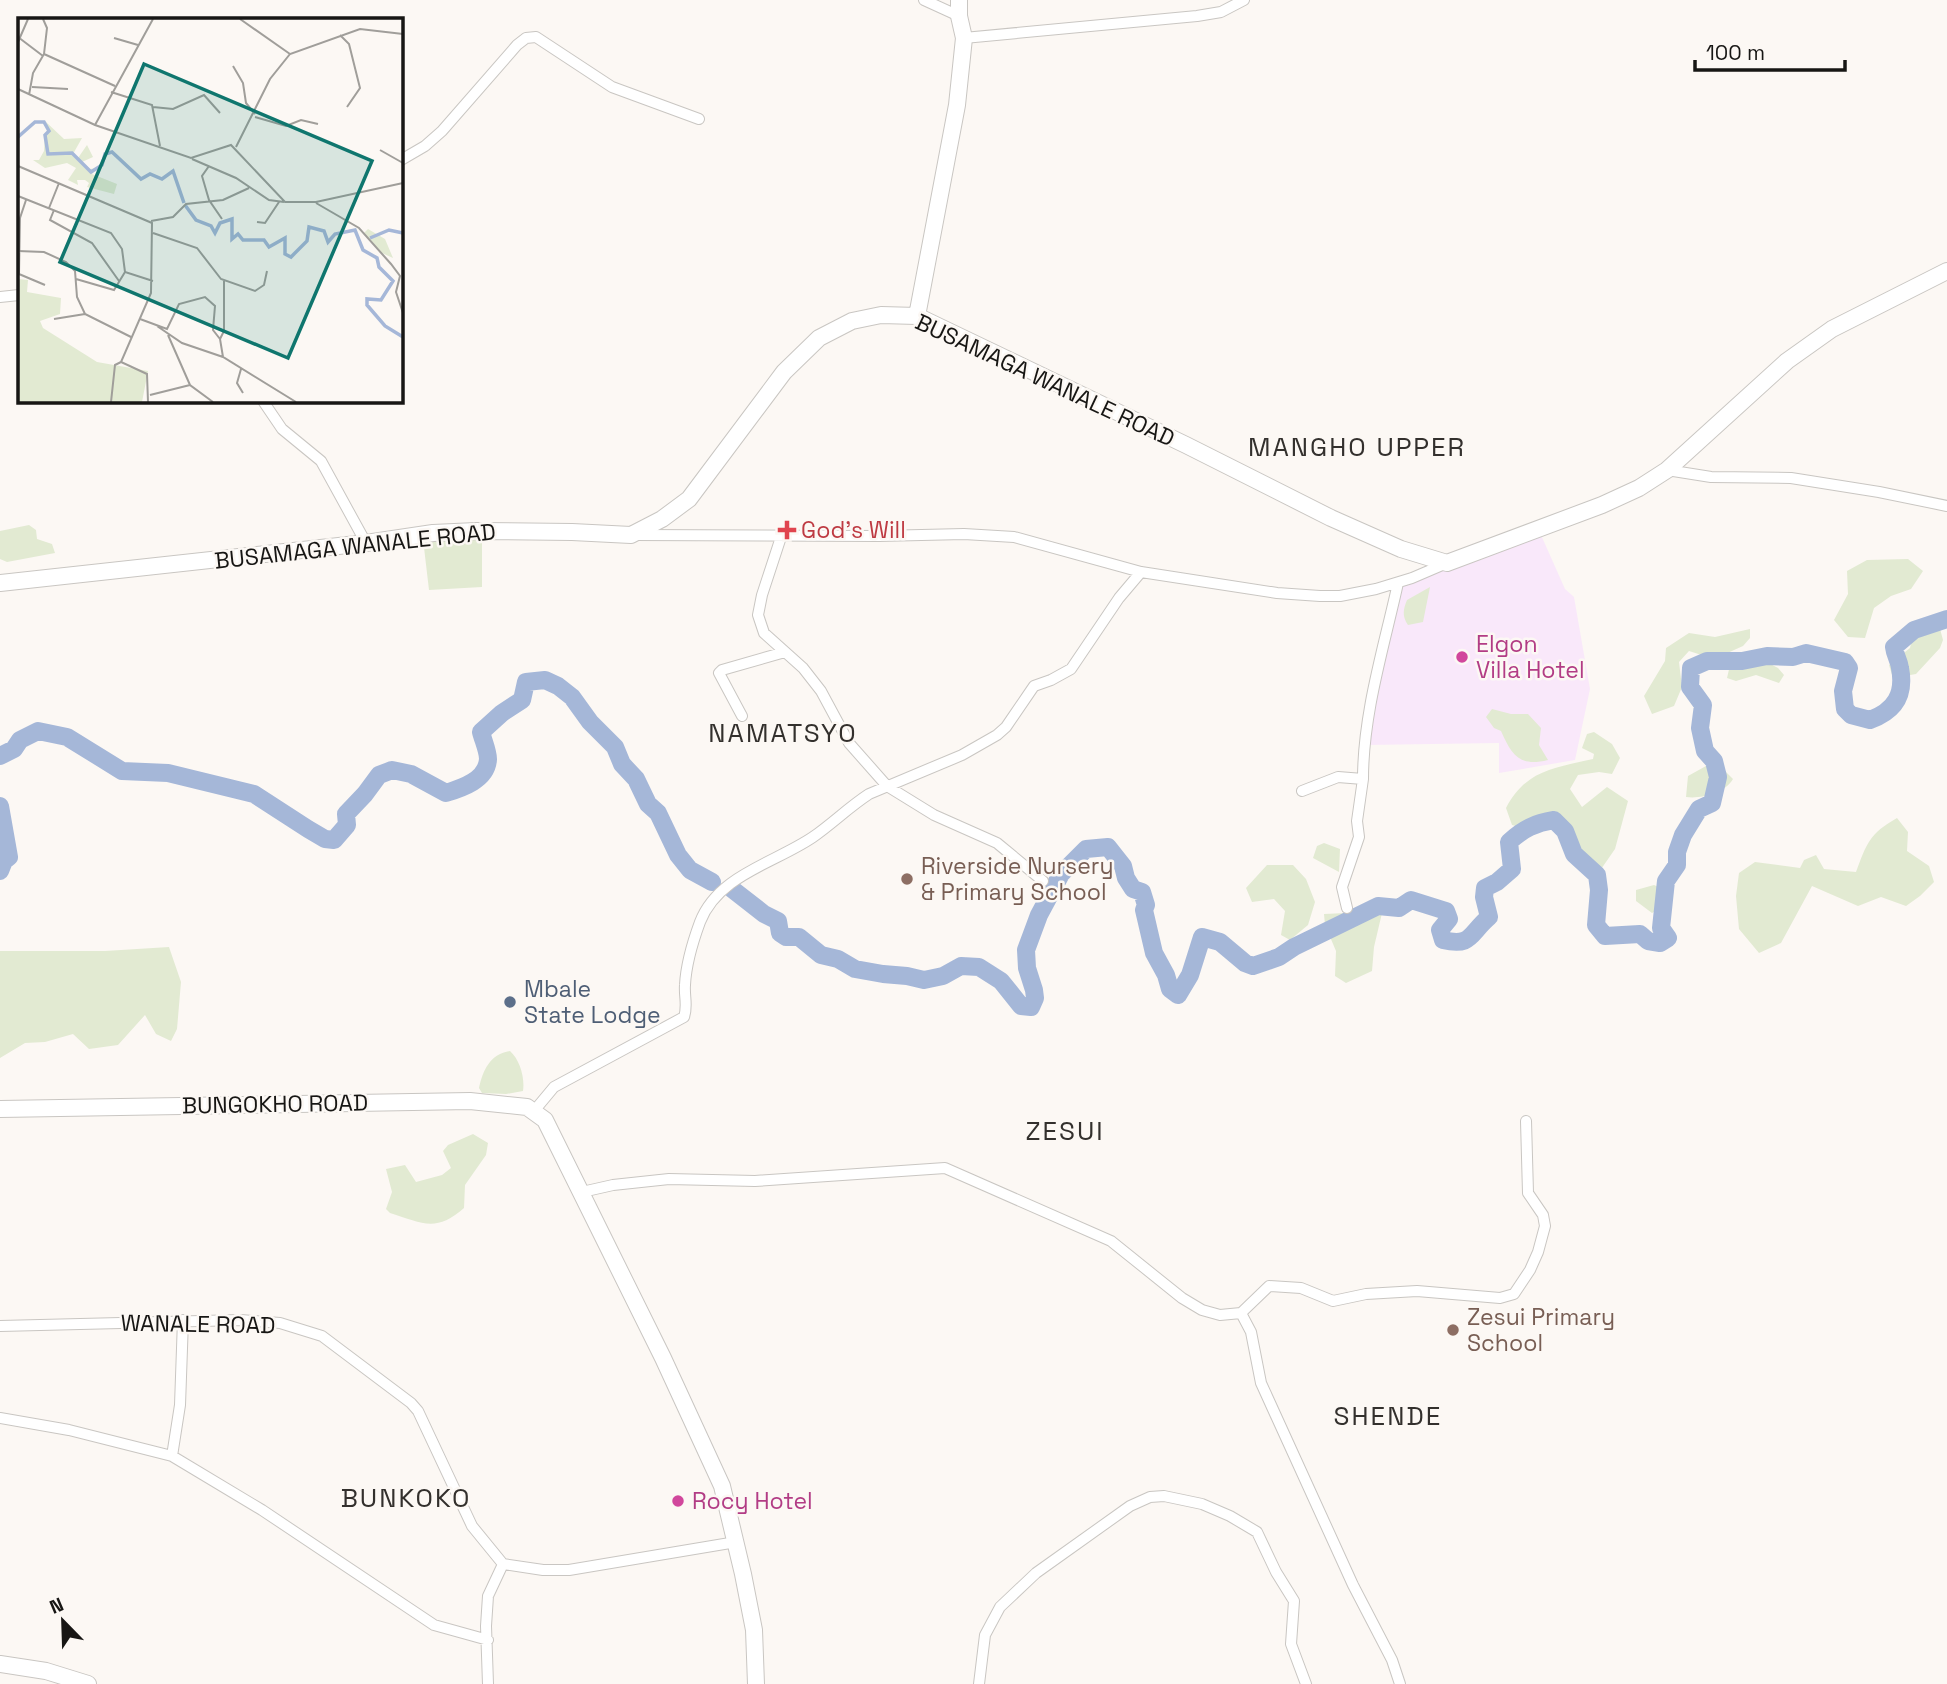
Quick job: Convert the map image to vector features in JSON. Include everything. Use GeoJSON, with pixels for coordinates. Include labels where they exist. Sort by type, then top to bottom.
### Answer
{"type":"FeatureCollection","features":[{"type":"Feature","properties":{"kind":"street"},"geometry":{"type":"LineString","coordinates":[[918,317],[957,104],[964,38],[959,8],[925,0]]}},
{"type":"Feature","properties":{"kind":"street"},"geometry":{"type":"LineString","coordinates":[[964,38],[1197,16],[1221,12],[1244,0]]}},
{"type":"Feature","properties":{"kind":"street"},"geometry":{"type":"LineString","coordinates":[[402,159],[425,146],[442,131],[526,38],[536,37],[612,87],[699,119]]}},
{"type":"Feature","properties":{"kind":"street"},"geometry":{"type":"LineString","coordinates":[[631,535],[782,534],[879,537],[964,534],[1014,537],[1140,572],[1277,593],[1320,596],[1360,593],[1398,583],[1602,505],[1639,488],[1667,470],[1787,361],[1832,329],[1947,271]]}},
{"type":"Feature","properties":{"kind":"street"},"geometry":{"type":"LineString","coordinates":[[0,298],[18,295]]}},
{"type":"Feature","properties":{"kind":"street","name":"BUSAMAGA WANALE ROAD"},"geometry":{"type":"LineString","coordinates":[[0,583],[366,543],[433,533],[476,531],[631,535],[662,519],[689,499],[784,372],[819,338],[852,321],[881,315],[918,317],[1186,445],[1331,518],[1401,549],[1447,563]]}},
{"type":"Feature","properties":{"kind":"street"},"geometry":{"type":"LineString","coordinates":[[264,402],[282,429],[321,461],[366,543]]}},
{"type":"Feature","properties":{"kind":"street"},"geometry":{"type":"LineString","coordinates":[[1667,470],[1711,477],[1791,478],[1947,506]]}},
{"type":"Feature","properties":{"kind":"street"},"geometry":{"type":"LineString","coordinates":[[782,534],[761,595],[758,615],[764,633],[803,668],[821,691],[849,743],[887,786],[934,815],[997,843],[1043,881]]}},
{"type":"Feature","properties":{"kind":"street"},"geometry":{"type":"LineString","coordinates":[[756,1684],[754,1630],[736,1542],[716,1471],[582,1192],[540,1116],[554,1087],[684,1017],[687,1008],[685,983],[703,915],[732,880],[790,851],[831,824],[854,803],[887,786],[955,759],[997,735],[1006,727],[1034,686],[1071,669],[1140,572]]}},
{"type":"Feature","properties":{"kind":"street"},"geometry":{"type":"LineString","coordinates":[[1347,908],[1342,887],[1359,837],[1357,821],[1364,757],[1376,680],[1398,583]]}},
{"type":"Feature","properties":{"kind":"street"},"geometry":{"type":"LineString","coordinates":[[742,716],[719,673],[785,652]]}},
{"type":"Feature","properties":{"kind":"street"},"geometry":{"type":"LineString","coordinates":[[1302,791],[1338,777],[1363,779]]}},
{"type":"Feature","properties":{"kind":"street","name":"BUNGOKHO ROAD"},"geometry":{"type":"LineString","coordinates":[[0,1109],[445,1101],[512,1104],[540,1116]]}},
{"type":"Feature","properties":{"kind":"street"},"geometry":{"type":"LineString","coordinates":[[582,1192],[612,1185],[669,1179],[755,1181],[945,1168],[1111,1241],[1182,1298],[1202,1310],[1220,1315],[1241,1312],[1269,1286],[1301,1288],[1334,1301],[1366,1294],[1417,1291],[1500,1298],[1514,1294],[1530,1270],[1545,1226],[1543,1215],[1528,1193],[1526,1121]]}},
{"type":"Feature","properties":{"kind":"street"},"geometry":{"type":"LineString","coordinates":[[1241,1312],[1251,1332],[1261,1383],[1353,1585],[1392,1660],[1400,1684]]}},
{"type":"Feature","properties":{"kind":"street"},"geometry":{"type":"LineString","coordinates":[[172,1456],[180,1405],[183,1320]]}},
{"type":"Feature","properties":{"kind":"street","name":"WANALE ROAD"},"geometry":{"type":"LineString","coordinates":[[0,1326],[183,1320],[280,1323],[322,1336],[400,1393],[418,1411],[477,1535],[503,1564]]}},
{"type":"Feature","properties":{"kind":"street"},"geometry":{"type":"LineString","coordinates":[[0,1418],[82,1433],[172,1456],[262,1510],[434,1625],[488,1640]]}},
{"type":"Feature","properties":{"kind":"street"},"geometry":{"type":"LineString","coordinates":[[979,1684],[985,1635],[1000,1607],[1036,1573],[1130,1506],[1150,1497],[1164,1496],[1202,1504],[1257,1532],[1294,1601],[1291,1644],[1306,1684]]}},
{"type":"Feature","properties":{"kind":"street"},"geometry":{"type":"LineString","coordinates":[[488,1684],[488,1596],[503,1564],[543,1570],[569,1570],[736,1542]]}},
{"type":"Feature","properties":{"kind":"street"},"geometry":{"type":"LineString","coordinates":[[0,1664],[46,1671],[88,1684]]}},
{"type":"Feature","properties":{"kind":"shaded area"},"geometry":{"type":"Polygon","coordinates":[[[1541,535],[1565,589],[1574,597],[1590,689],[1575,760],[1499,773],[1499,743],[1366,745],[1401,584],[1541,535]]]}},
{"type":"Feature","properties":{"kind":"green space"},"geometry":{"type":"Polygon","coordinates":[[[29,525],[36,530],[37,539],[52,544],[55,553],[7,562],[0,559],[0,531],[29,525]]]}},
{"type":"Feature","properties":{"kind":"green space"},"geometry":{"type":"Polygon","coordinates":[[[482,537],[482,587],[429,590],[423,539],[482,537]]]}},
{"type":"Feature","properties":{"kind":"green space"},"geometry":{"type":"Polygon","coordinates":[[[1908,559],[1923,571],[1911,589],[1891,596],[1874,608],[1865,638],[1848,637],[1834,620],[1848,594],[1847,571],[1867,560],[1908,559]]]}},
{"type":"Feature","properties":{"kind":"green space"},"geometry":{"type":"Polygon","coordinates":[[[1430,587],[1423,622],[1408,625],[1404,613],[1407,600],[1430,587]]]}},
{"type":"Feature","properties":{"kind":"green space"},"geometry":{"type":"Polygon","coordinates":[[[1939,625],[1943,640],[1940,648],[1916,674],[1893,678],[1889,665],[1910,648],[1914,630],[1939,625]]]}},
{"type":"Feature","properties":{"kind":"green space"},"geometry":{"type":"Polygon","coordinates":[[[1750,629],[1750,638],[1743,646],[1714,659],[1689,651],[1679,662],[1682,687],[1674,706],[1652,714],[1644,696],[1665,661],[1666,648],[1689,633],[1715,637],[1750,629]]]}},
{"type":"Feature","properties":{"kind":"green space"},"geometry":{"type":"Polygon","coordinates":[[[1759,658],[1778,668],[1784,675],[1779,683],[1756,675],[1736,681],[1727,678],[1731,661],[1759,658]]]}},
{"type":"Feature","properties":{"kind":"green space"},"geometry":{"type":"Polygon","coordinates":[[[1492,709],[1511,714],[1528,714],[1541,728],[1539,745],[1548,760],[1530,762],[1518,758],[1501,731],[1494,728],[1486,717],[1492,709]]]}},
{"type":"Feature","properties":{"kind":"green space"},"geometry":{"type":"Polygon","coordinates":[[[1594,732],[1612,744],[1620,758],[1612,774],[1599,772],[1578,775],[1570,789],[1582,807],[1607,787],[1628,801],[1615,849],[1597,875],[1574,854],[1565,831],[1555,820],[1537,822],[1523,828],[1512,825],[1506,808],[1514,795],[1532,778],[1554,768],[1593,759],[1594,754],[1582,748],[1587,734],[1594,732]]]}},
{"type":"Feature","properties":{"kind":"green space"},"geometry":{"type":"Polygon","coordinates":[[[1706,766],[1724,770],[1733,779],[1725,788],[1712,794],[1686,797],[1688,776],[1706,766]]]}},
{"type":"Feature","properties":{"kind":"green space"},"geometry":{"type":"Polygon","coordinates":[[[1897,818],[1908,832],[1907,851],[1929,866],[1934,882],[1906,906],[1881,897],[1858,906],[1812,886],[1781,943],[1759,953],[1739,929],[1736,896],[1739,873],[1755,862],[1800,868],[1804,860],[1816,855],[1824,869],[1856,872],[1870,840],[1880,829],[1897,818]]]}},
{"type":"Feature","properties":{"kind":"green space"},"geometry":{"type":"Polygon","coordinates":[[[1324,843],[1340,849],[1339,872],[1313,858],[1317,846],[1324,843]]]}},
{"type":"Feature","properties":{"kind":"green space"},"geometry":{"type":"Polygon","coordinates":[[[1267,865],[1293,865],[1306,879],[1315,902],[1308,925],[1290,940],[1281,935],[1285,911],[1274,899],[1252,902],[1246,888],[1267,865]]]}},
{"type":"Feature","properties":{"kind":"green space"},"geometry":{"type":"Polygon","coordinates":[[[1654,885],[1661,888],[1662,907],[1652,913],[1636,901],[1636,890],[1654,885]]]}},
{"type":"Feature","properties":{"kind":"green space"},"geometry":{"type":"Polygon","coordinates":[[[1369,905],[1382,913],[1374,947],[1372,971],[1346,983],[1335,976],[1336,951],[1325,925],[1324,914],[1346,913],[1369,905]]]}},
{"type":"Feature","properties":{"kind":"green space"},"geometry":{"type":"Polygon","coordinates":[[[169,947],[181,982],[177,1029],[171,1041],[156,1034],[145,1015],[118,1045],[89,1049],[73,1034],[45,1042],[25,1043],[0,1058],[0,951],[105,951],[169,947]]]}},
{"type":"Feature","properties":{"kind":"green space"},"geometry":{"type":"Polygon","coordinates":[[[510,1051],[521,1070],[523,1091],[506,1094],[482,1093],[479,1088],[492,1059],[510,1051]]]}},
{"type":"Feature","properties":{"kind":"green space"},"geometry":{"type":"Polygon","coordinates":[[[473,1134],[488,1143],[486,1155],[465,1185],[464,1208],[445,1221],[428,1224],[390,1213],[386,1209],[392,1192],[386,1169],[405,1165],[416,1182],[442,1175],[451,1168],[443,1151],[448,1145],[473,1134]]]}},
{"type":"Feature","properties":{"kind":"waterway"},"geometry":{"type":"LineString","coordinates":[[732,889],[764,914],[778,921],[780,933],[786,937],[799,937],[821,955],[838,959],[855,969],[924,980],[943,976],[961,966],[979,967],[1001,981],[1021,1006],[1031,1007],[1035,998],[1027,968],[1026,950],[1039,915],[1061,874],[1086,849],[1108,847],[1123,866],[1133,889],[1142,892],[1154,953],[1170,989],[1178,995],[1190,975],[1202,937],[1220,942],[1245,963],[1253,966],[1279,957],[1378,906],[1399,908],[1411,900],[1446,911],[1449,919],[1440,930],[1443,940],[1465,940],[1489,917],[1484,897],[1485,888],[1512,869],[1509,842],[1530,827],[1554,820],[1565,831],[1574,854],[1597,875],[1599,890],[1596,925],[1605,936],[1640,934],[1648,941],[1660,943],[1668,938],[1661,928],[1666,881],[1677,865],[1677,852],[1683,835],[1699,809],[1712,803],[1718,777],[1714,761],[1705,751],[1700,728],[1703,705],[1690,687],[1691,668],[1707,661],[1742,661],[1767,656],[1793,657],[1806,653],[1845,662],[1849,668],[1843,691],[1845,709],[1851,715],[1870,720],[1886,712],[1899,694],[1901,677],[1894,647],[1914,630],[1947,619]]}},
{"type":"Feature","properties":{"kind":"waterway"},"geometry":{"type":"LineString","coordinates":[[0,756],[14,749],[20,740],[38,731],[67,737],[122,771],[168,773],[254,794],[325,839],[334,840],[347,825],[346,814],[379,775],[392,770],[411,774],[446,793],[466,786],[478,778],[487,766],[488,759],[481,732],[522,700],[526,682],[545,680],[572,697],[590,722],[615,747],[622,764],[636,779],[648,804],[658,813],[678,855],[690,870],[712,882]]}},
{"type":"Feature","properties":{"kind":"waterway"},"geometry":{"type":"LineString","coordinates":[[0,806],[9,857],[0,871]]}},
{"type":"Feature","properties":{"kind":"place","name":"God's Will"},"geometry":{"type":"Point","coordinates":[787,530]}},
{"type":"Feature","properties":{"kind":"place","name":"Elgon Villa Hotel"},"geometry":{"type":"Point","coordinates":[1462,657]}},
{"type":"Feature","properties":{"kind":"place","name":"Riverside Nursery & Primary School"},"geometry":{"type":"Point","coordinates":[907,879]}},
{"type":"Feature","properties":{"kind":"place","name":"Mbale State Lodge"},"geometry":{"type":"Point","coordinates":[510,1002]}},
{"type":"Feature","properties":{"kind":"place","name":"Zesui Primary School"},"geometry":{"type":"Point","coordinates":[1453,1330]}},
{"type":"Feature","properties":{"kind":"place","name":"Rocy Hotel"},"geometry":{"type":"Point","coordinates":[678,1501]}},
{"type":"Feature","properties":{"kind":"district","name":"MANGHO UPPER"},"geometry":{"type":"Point","coordinates":[1357,447]}},
{"type":"Feature","properties":{"kind":"district","name":"NAMATSYO"},"geometry":{"type":"Point","coordinates":[783,733]}},
{"type":"Feature","properties":{"kind":"district","name":"ZESUI"},"geometry":{"type":"Point","coordinates":[1065,1131]}},
{"type":"Feature","properties":{"kind":"district","name":"SHENDE"},"geometry":{"type":"Point","coordinates":[1388,1416]}},
{"type":"Feature","properties":{"kind":"district","name":"BUNKOKO"},"geometry":{"type":"Point","coordinates":[406,1498]}}]}
